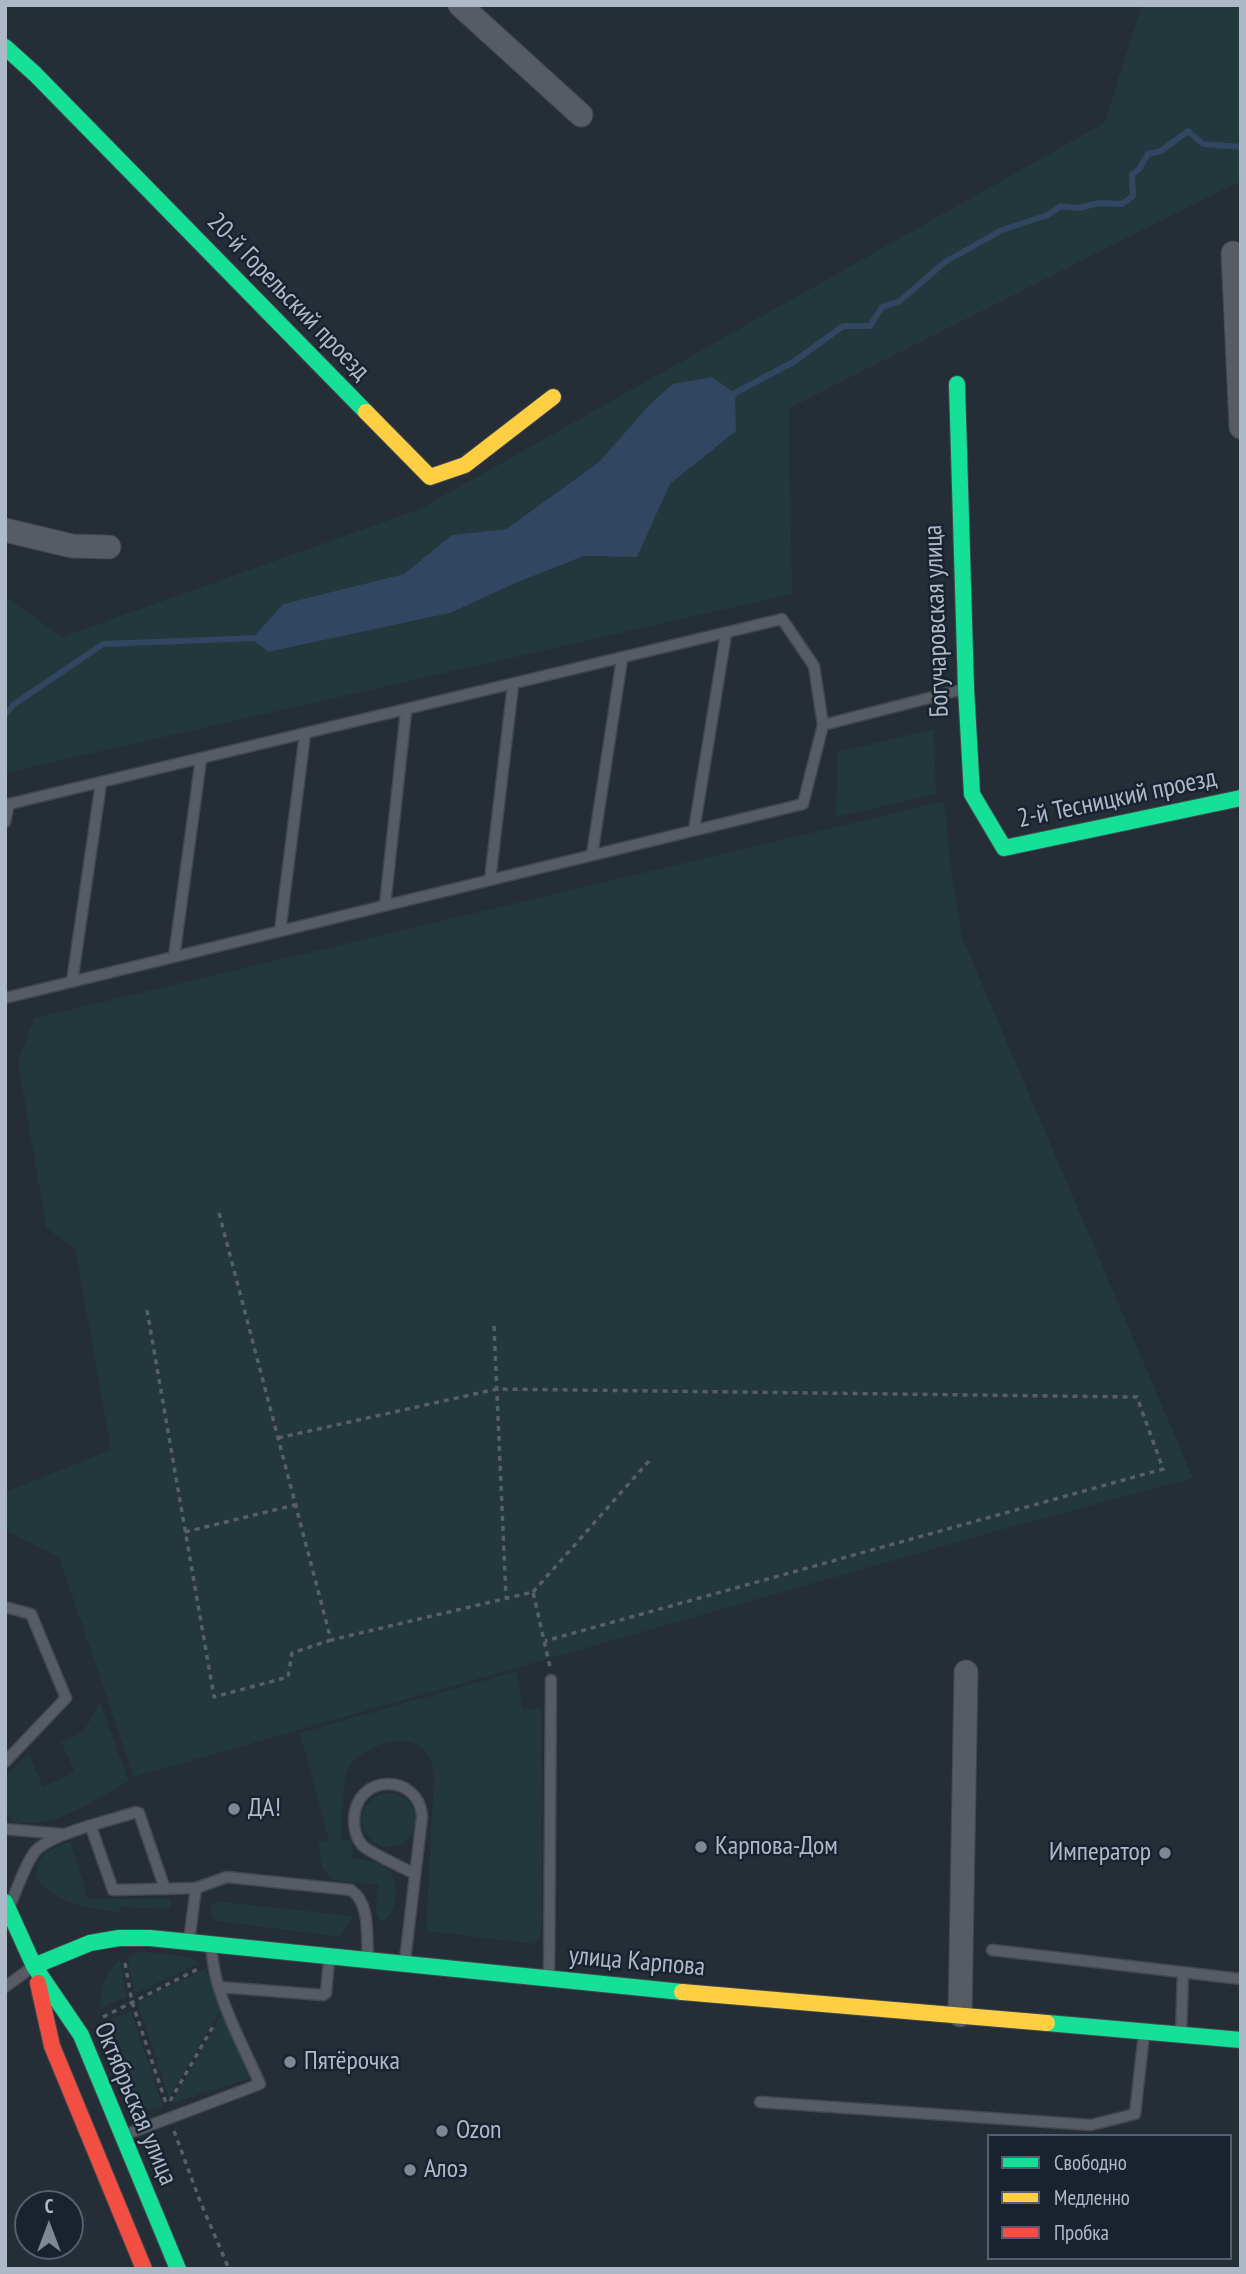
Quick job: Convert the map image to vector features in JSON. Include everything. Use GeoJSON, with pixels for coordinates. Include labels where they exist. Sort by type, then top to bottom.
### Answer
{"type":"FeatureCollection","features":[{"type":"Feature","properties":{"kind":"main road","name":"20-й Горельский проезд"},"geometry":{"type":"LineString","coordinates":[[5,47],[35,74],[430,477],[465,465],[553,397]]}},
{"type":"Feature","properties":{"kind":"main road","name":"Богучаровская улица"},"geometry":{"type":"LineString","coordinates":[[957,384],[966,688],[972,794],[1004,848]]}},
{"type":"Feature","properties":{"kind":"main road","name":"2-й Тесницкий проезд"},"geometry":{"type":"LineString","coordinates":[[1004,848],[1241,798]]}},
{"type":"Feature","properties":{"kind":"main road","name":"Октябрьская улица"},"geometry":{"type":"LineString","coordinates":[[7,1905],[34,1966],[81,2035],[178,2269]]}},
{"type":"Feature","properties":{"kind":"main road","name":"улица Карпова"},"geometry":{"type":"LineString","coordinates":[[34,1966],[90,1943],[119,1938],[150,1938],[549,1979],[1241,2040]]}},
{"type":"Feature","properties":{"kind":"main road","name":"Октябрьская улица"},"geometry":{"type":"LineString","coordinates":[[34,1966],[52,2046],[144,2269]]}},
{"type":"Feature","properties":{"kind":"street"},"geometry":{"type":"LineString","coordinates":[[460,5],[581,115]]}},
{"type":"Feature","properties":{"kind":"street"},"geometry":{"type":"LineString","coordinates":[[1233,253],[1241,427]]}},
{"type":"Feature","properties":{"kind":"street"},"geometry":{"type":"LineString","coordinates":[[5,530],[72,547],[109,547]]}},
{"type":"Feature","properties":{"kind":"street"},"geometry":{"type":"LineString","coordinates":[[960,2015],[966,1672]]}},
{"type":"Feature","properties":{"kind":"lane"},"geometry":{"type":"LineString","coordinates":[[5,822],[9,804],[782,619],[814,666],[824,725],[803,804],[5,998]]}},
{"type":"Feature","properties":{"kind":"lane"},"geometry":{"type":"LineString","coordinates":[[694,830],[726,634]]}},
{"type":"Feature","properties":{"kind":"lane"},"geometry":{"type":"LineString","coordinates":[[592,855],[622,659]]}},
{"type":"Feature","properties":{"kind":"lane"},"geometry":{"type":"LineString","coordinates":[[490,880],[513,685]]}},
{"type":"Feature","properties":{"kind":"lane"},"geometry":{"type":"LineString","coordinates":[[824,725],[966,688]]}},
{"type":"Feature","properties":{"kind":"lane"},"geometry":{"type":"LineString","coordinates":[[385,905],[406,710]]}},
{"type":"Feature","properties":{"kind":"lane"},"geometry":{"type":"LineString","coordinates":[[280,931],[305,734]]}},
{"type":"Feature","properties":{"kind":"lane"},"geometry":{"type":"LineString","coordinates":[[174,957],[201,759]]}},
{"type":"Feature","properties":{"kind":"lane"},"geometry":{"type":"LineString","coordinates":[[72,982],[101,783]]}},
{"type":"Feature","properties":{"kind":"lane"},"geometry":{"type":"LineString","coordinates":[[5,1606],[31,1614],[66,1698],[5,1762]]}},
{"type":"Feature","properties":{"kind":"lane"},"geometry":{"type":"LineString","coordinates":[[549,1979],[551,1680]]}},
{"type":"Feature","properties":{"kind":"lane"},"geometry":{"type":"LineString","coordinates":[[405,1963],[422,1817],[418,1798],[410,1790],[394,1786],[381,1785],[365,1791],[356,1802],[354,1829],[357,1837],[367,1849],[415,1874]]}},
{"type":"Feature","properties":{"kind":"lane"},"geometry":{"type":"LineString","coordinates":[[7,1905],[35,1852],[47,1841],[139,1813],[164,1889]]}},
{"type":"Feature","properties":{"kind":"lane"},"geometry":{"type":"LineString","coordinates":[[91,1827],[111,1889],[196,1888],[227,1877],[351,1890],[361,1898],[365,1907],[368,1960]]}},
{"type":"Feature","properties":{"kind":"lane"},"geometry":{"type":"LineString","coordinates":[[5,1829],[64,1835]]}},
{"type":"Feature","properties":{"kind":"lane"},"geometry":{"type":"LineString","coordinates":[[188,1941],[196,1888]]}},
{"type":"Feature","properties":{"kind":"lane"},"geometry":{"type":"LineString","coordinates":[[124,2136],[260,2084],[219,1987],[212,1962],[212,1944]]}},
{"type":"Feature","properties":{"kind":"lane"},"geometry":{"type":"LineString","coordinates":[[992,1950],[1241,1979]]}},
{"type":"Feature","properties":{"kind":"lane"},"geometry":{"type":"LineString","coordinates":[[219,1987],[323,1995],[326,1993],[329,1956]]}},
{"type":"Feature","properties":{"kind":"lane"},"geometry":{"type":"LineString","coordinates":[[5,1987],[34,1966]]}},
{"type":"Feature","properties":{"kind":"lane"},"geometry":{"type":"LineString","coordinates":[[1181,2035],[1183,1973]]}},
{"type":"Feature","properties":{"kind":"lane"},"geometry":{"type":"LineString","coordinates":[[760,2102],[1091,2125],[1135,2113],[1144,2032]]}},
{"type":"Feature","properties":{"kind":"path"},"geometry":{"type":"LineString","coordinates":[[219,1213],[331,1640]]}},
{"type":"Feature","properties":{"kind":"path"},"geometry":{"type":"LineString","coordinates":[[147,1310],[214,1698],[288,1677],[292,1653],[331,1640],[533,1592],[649,1461]]}},
{"type":"Feature","properties":{"kind":"path"},"geometry":{"type":"LineString","coordinates":[[494,1325],[506,1598]]}},
{"type":"Feature","properties":{"kind":"path"},"geometry":{"type":"LineString","coordinates":[[278,1438],[497,1389],[1137,1397],[1163,1469],[545,1641]]}},
{"type":"Feature","properties":{"kind":"path"},"geometry":{"type":"LineString","coordinates":[[185,1532],[296,1505]]}},
{"type":"Feature","properties":{"kind":"path"},"geometry":{"type":"LineString","coordinates":[[533,1592],[551,1680]]}},
{"type":"Feature","properties":{"kind":"path"},"geometry":{"type":"LineString","coordinates":[[103,2017],[212,1962]]}},
{"type":"Feature","properties":{"kind":"path"},"geometry":{"type":"LineString","coordinates":[[167,2106],[226,2004]]}},
{"type":"Feature","properties":{"kind":"green space"},"geometry":{"type":"Polygon","coordinates":[[[1142,5],[1241,5],[1241,181],[789,408],[792,594],[5,773],[5,596],[62,637],[420,509],[1104,123],[1142,5]],[[650,404],[599,462],[505,529],[452,535],[404,574],[283,604],[268,652],[450,613],[584,556],[637,557],[670,484],[736,431],[650,404]]]}},
{"type":"Feature","properties":{"kind":"green space"},"geometry":{"type":"Polygon","coordinates":[[[934,729],[936,794],[836,817],[837,752],[934,729]]]}},
{"type":"Feature","properties":{"kind":"green space"},"geometry":{"type":"Polygon","coordinates":[[[944,801],[962,937],[1193,1478],[993,1532],[134,1777],[59,1557],[5,1530],[5,1486],[8,1491],[111,1450],[75,1248],[46,1228],[18,1062],[34,1018],[944,801]]]}},
{"type":"Feature","properties":{"kind":"green space"},"geometry":{"type":"Polygon","coordinates":[[[517,1671],[522,1709],[542,1709],[542,1924],[538,1939],[534,1944],[426,1931],[434,1774],[425,1751],[410,1743],[379,1745],[360,1755],[348,1770],[345,1784],[341,1840],[352,1840],[353,1858],[386,1868],[395,1885],[394,1908],[386,1919],[380,1921],[376,1912],[378,1885],[333,1880],[322,1868],[318,1841],[333,1840],[329,1840],[300,1733],[517,1671]]]}},
{"type":"Feature","properties":{"kind":"green space"},"geometry":{"type":"Polygon","coordinates":[[[100,1703],[129,1781],[59,1818],[44,1822],[13,1822],[5,1808],[7,1775],[29,1754],[43,1787],[75,1772],[61,1742],[83,1732],[100,1703]]]}},
{"type":"Feature","properties":{"kind":"green space"},"geometry":{"type":"Polygon","coordinates":[[[394,1793],[404,1797],[412,1805],[416,1820],[412,1835],[404,1843],[384,1847],[374,1843],[366,1835],[362,1815],[366,1805],[374,1797],[394,1793]]]}},
{"type":"Feature","properties":{"kind":"green space"},"geometry":{"type":"Polygon","coordinates":[[[70,1841],[88,1898],[171,1899],[170,1907],[121,1907],[120,1912],[109,1911],[74,1904],[52,1893],[36,1877],[38,1862],[46,1853],[70,1841]]]}},
{"type":"Feature","properties":{"kind":"green space"},"geometry":{"type":"Polygon","coordinates":[[[213,1903],[353,1916],[340,1937],[217,1921],[210,1910],[213,1903]]]}},
{"type":"Feature","properties":{"kind":"green space"},"geometry":{"type":"Polygon","coordinates":[[[143,1951],[190,1957],[199,1963],[135,1994],[127,1957],[143,1951]]]}},
{"type":"Feature","properties":{"kind":"green space"},"geometry":{"type":"Polygon","coordinates":[[[120,1960],[127,1997],[100,2008],[104,1981],[120,1960]]]}},
{"type":"Feature","properties":{"kind":"green space"},"geometry":{"type":"Polygon","coordinates":[[[205,1969],[222,2007],[169,2098],[137,2002],[205,1969]]]}},
{"type":"Feature","properties":{"kind":"green space"},"geometry":{"type":"Polygon","coordinates":[[[131,2011],[163,2107],[149,2109],[137,2104],[127,2089],[118,2066],[105,2022],[131,2011]]]}},
{"type":"Feature","properties":{"kind":"green space"},"geometry":{"type":"Polygon","coordinates":[[[224,2011],[252,2078],[172,2103],[172,2102],[224,2011]]]}},
{"type":"Feature","properties":{"kind":"water"},"geometry":{"type":"Polygon","coordinates":[[[712,377],[735,393],[736,431],[670,484],[637,557],[584,556],[450,613],[268,652],[252,639],[283,604],[404,574],[452,535],[506,529],[599,462],[650,404],[673,384],[712,377]]]}},
{"type":"Feature","properties":{"kind":"waterway"},"geometry":{"type":"LineString","coordinates":[[731,400],[735,393],[795,361],[843,326],[870,326],[882,307],[900,301],[945,262],[1002,230],[1048,215],[1061,206],[1079,208],[1099,203],[1122,204],[1133,196],[1132,175],[1148,154],[1161,151],[1188,131],[1203,144],[1241,147]]}},
{"type":"Feature","properties":{"kind":"waterway"},"geometry":{"type":"LineString","coordinates":[[5,715],[13,705],[103,644],[258,638]]}},
{"type":"Feature","properties":{"kind":"traffic: fast"},"geometry":{"type":"LineString","coordinates":[[5,47],[35,74],[366,412]]}},
{"type":"Feature","properties":{"kind":"traffic: fast"},"geometry":{"type":"LineString","coordinates":[[957,384],[966,688],[972,794],[1004,848],[1241,798]]}},
{"type":"Feature","properties":{"kind":"traffic: fast"},"geometry":{"type":"LineString","coordinates":[[5,1902],[34,1966],[81,2035],[178,2269]]}},
{"type":"Feature","properties":{"kind":"traffic: fast"},"geometry":{"type":"LineString","coordinates":[[34,1966],[90,1943],[119,1938],[150,1938],[682,1992]]}},
{"type":"Feature","properties":{"kind":"traffic: fast"},"geometry":{"type":"LineString","coordinates":[[1047,2023],[1241,2040]]}},
{"type":"Feature","properties":{"kind":"traffic: slow"},"geometry":{"type":"LineString","coordinates":[[366,412],[430,477],[465,465],[553,397]]}},
{"type":"Feature","properties":{"kind":"traffic: slow"},"geometry":{"type":"LineString","coordinates":[[682,1992],[1047,2023]]}},
{"type":"Feature","properties":{"kind":"traffic: jam"},"geometry":{"type":"LineString","coordinates":[[38,1983],[52,2046],[144,2269]]}},
{"type":"Feature","properties":{"kind":"place","name":"ДА!"},"geometry":{"type":"Point","coordinates":[234,1809]}},
{"type":"Feature","properties":{"kind":"place","name":"Карпова-Дом"},"geometry":{"type":"Point","coordinates":[701,1847]}},
{"type":"Feature","properties":{"kind":"place","name":"Император"},"geometry":{"type":"Point","coordinates":[1165,1853]}},
{"type":"Feature","properties":{"kind":"place","name":"Пятёрочка"},"geometry":{"type":"Point","coordinates":[290,2062]}},
{"type":"Feature","properties":{"kind":"place","name":"Ozon"},"geometry":{"type":"Point","coordinates":[442,2131]}},
{"type":"Feature","properties":{"kind":"place","name":"Алоэ"},"geometry":{"type":"Point","coordinates":[410,2170]}}]}
